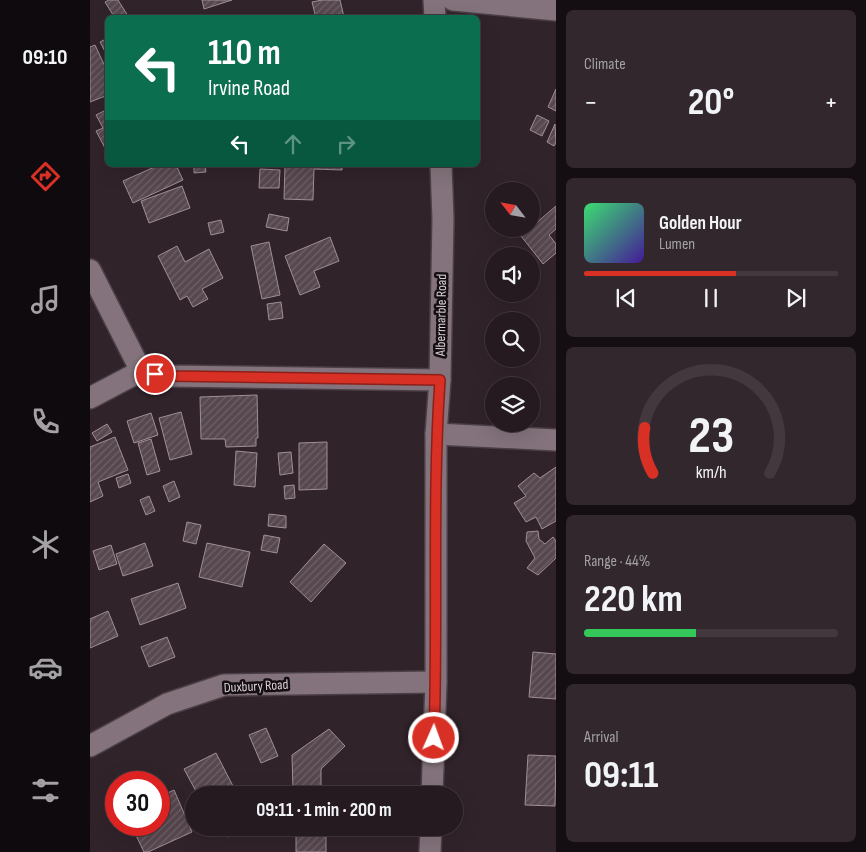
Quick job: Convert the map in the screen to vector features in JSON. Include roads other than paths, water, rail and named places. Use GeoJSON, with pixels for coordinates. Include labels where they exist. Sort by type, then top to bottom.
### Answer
{"type":"FeatureCollection","features":[{"type":"Feature","properties":{"kind":"street"},"geometry":{"type":"LineString","coordinates":[[434,0],[435,15]]}},
{"type":"Feature","properties":{"kind":"street"},"geometry":{"type":"LineString","coordinates":[[453,0],[556,10]]}},
{"type":"Feature","properties":{"kind":"street","name":"Albermarble Road"},"geometry":{"type":"LineString","coordinates":[[432,786],[436,682],[436,434],[440,380],[443,219],[441,167]]}},
{"type":"Feature","properties":{"kind":"street"},"geometry":{"type":"LineString","coordinates":[[90,270],[141,371]]}},
{"type":"Feature","properties":{"kind":"street"},"geometry":{"type":"LineString","coordinates":[[90,398],[141,371],[169,376],[440,380]]}},
{"type":"Feature","properties":{"kind":"street"},"geometry":{"type":"LineString","coordinates":[[436,434],[556,440]]}},
{"type":"Feature","properties":{"kind":"street","name":"Duxbury Road"},"geometry":{"type":"LineString","coordinates":[[90,746],[167,704],[224,685],[436,682]]}},
{"type":"Feature","properties":{"kind":"street"},"geometry":{"type":"LineString","coordinates":[[430,852],[431,836]]}}]}
